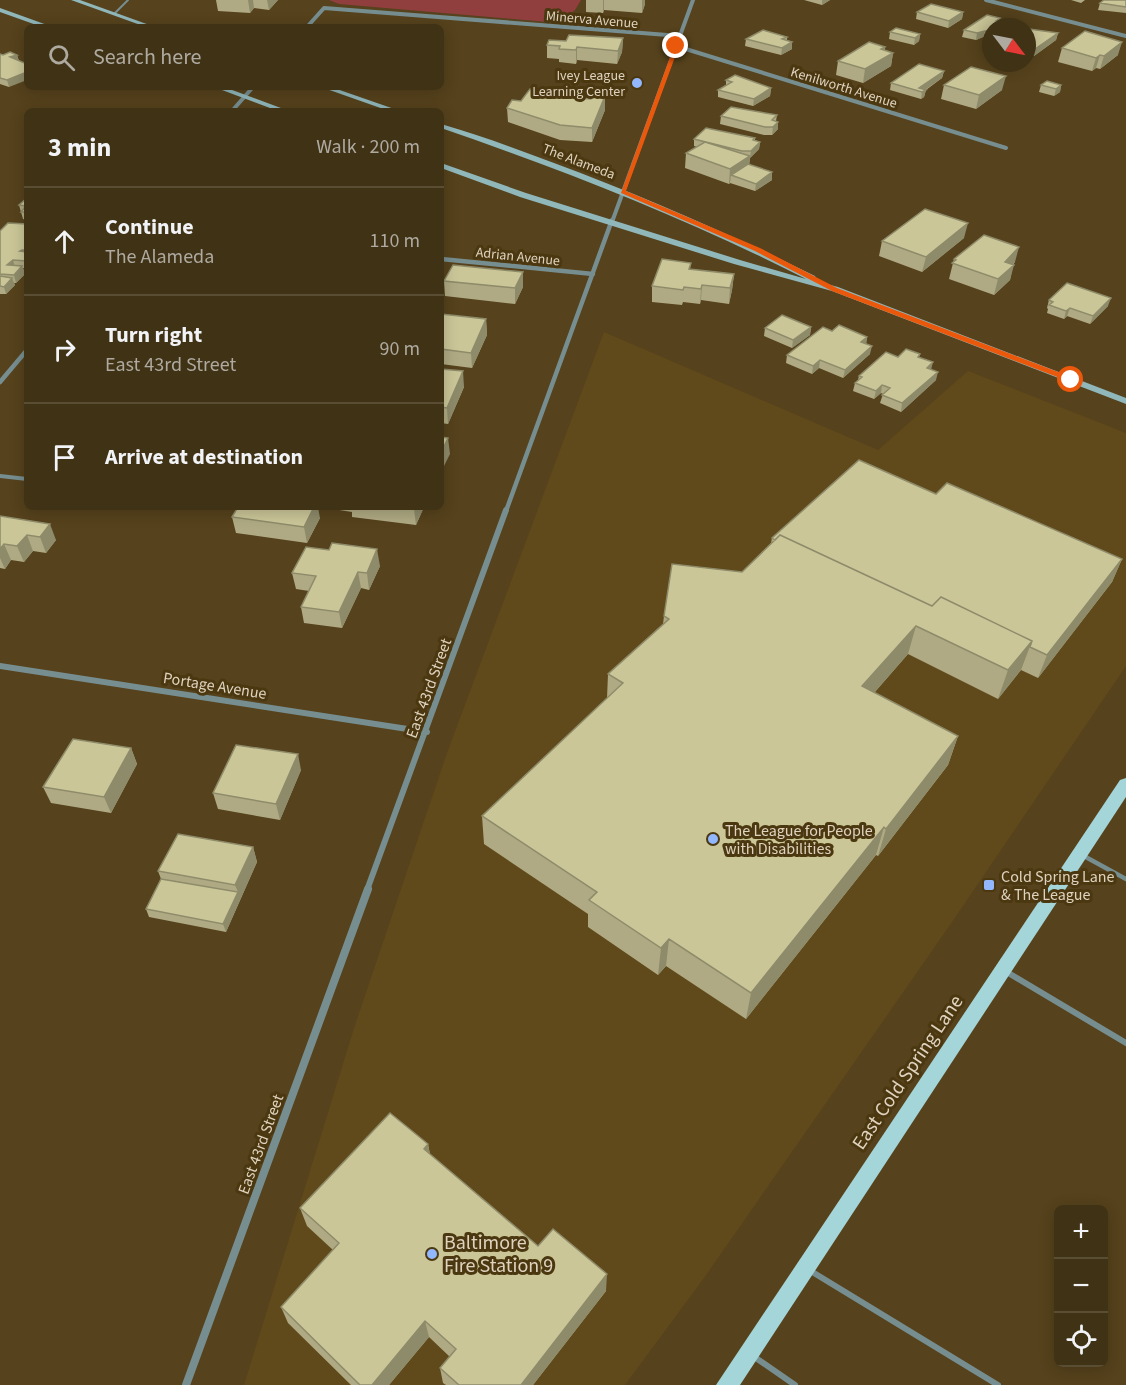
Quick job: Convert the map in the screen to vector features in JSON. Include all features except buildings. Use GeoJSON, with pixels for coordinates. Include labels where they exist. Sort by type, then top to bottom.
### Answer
{"type":"FeatureCollection","features":[{"type":"Feature","properties":{"kind":"main road"},"geometry":{"type":"LineString","coordinates":[[74,0],[143,24]]}},
{"type":"Feature","properties":{"kind":"main road"},"geometry":{"type":"LineString","coordinates":[[0,10],[40,24]]}},
{"type":"Feature","properties":{"kind":"main road"},"geometry":{"type":"LineString","coordinates":[[225,90],[276,108]]}},
{"type":"Feature","properties":{"kind":"main road"},"geometry":{"type":"LineString","coordinates":[[333,90],[387,108]]}},
{"type":"Feature","properties":{"kind":"main road","name":"The Alameda"},"geometry":{"type":"LineString","coordinates":[[444,127],[623,192],[758,249],[834,289]]}},
{"type":"Feature","properties":{"kind":"main road","name":"The Alameda"},"geometry":{"type":"LineString","coordinates":[[444,166],[612,223],[834,289],[1126,401]]}},
{"type":"Feature","properties":{"kind":"main road","name":"East Cold Spring Lane"},"geometry":{"type":"LineString","coordinates":[[727,1385],[1126,784]]}},
{"type":"Feature","properties":{"kind":"street","name":"East 43rd Street"},"geometry":{"type":"LineString","coordinates":[[186,1385],[427,732],[693,0]]}},
{"type":"Feature","properties":{"kind":"street"},"geometry":{"type":"LineString","coordinates":[[986,0],[1126,36]]}},
{"type":"Feature","properties":{"kind":"street","name":"Minerva Avenue"},"geometry":{"type":"LineString","coordinates":[[310,24],[324,8],[680,36]]}},
{"type":"Feature","properties":{"kind":"street","name":"Kenilworth Avenue"},"geometry":{"type":"LineString","coordinates":[[676,46],[1006,148]]}},
{"type":"Feature","properties":{"kind":"street"},"geometry":{"type":"LineString","coordinates":[[235,108],[250,90]]}},
{"type":"Feature","properties":{"kind":"street","name":"Adrian Avenue"},"geometry":{"type":"LineString","coordinates":[[444,259],[593,274]]}},
{"type":"Feature","properties":{"kind":"street"},"geometry":{"type":"LineString","coordinates":[[0,382],[24,354]]}},
{"type":"Feature","properties":{"kind":"street","name":"Portage Avenue"},"geometry":{"type":"LineString","coordinates":[[0,666],[427,732]]}},
{"type":"Feature","properties":{"kind":"lane"},"geometry":{"type":"LineString","coordinates":[[114,14],[128,0]]}},
{"type":"Feature","properties":{"kind":"lane"},"geometry":{"type":"LineString","coordinates":[[0,476],[24,479]]}},
{"type":"Feature","properties":{"kind":"lane"},"geometry":{"type":"LineString","coordinates":[[1080,854],[1126,879]]}},
{"type":"Feature","properties":{"kind":"lane"},"geometry":{"type":"LineString","coordinates":[[1003,969],[1126,1043]]}},
{"type":"Feature","properties":{"kind":"lane"},"geometry":{"type":"LineString","coordinates":[[804,1267],[998,1385]]}},
{"type":"Feature","properties":{"kind":"lane"},"geometry":{"type":"LineString","coordinates":[[748,1353],[795,1385]]}},
{"type":"Feature","properties":{"kind":"shaded area"},"geometry":{"type":"Polygon","coordinates":[[[329,0],[581,0],[575,10],[559,23],[339,4],[329,0]]]}},
{"type":"Feature","properties":{"kind":"shaded area","name":"The League for People with Disabilities"},"geometry":{"type":"Polygon","coordinates":[[[604,332],[878,450],[968,371],[1126,433],[1126,666],[950,925],[704,1278],[625,1385],[244,1385],[355,1025],[447,753],[604,332]]]}},
{"type":"Feature","properties":{"kind":"place","name":"Ivey League Learning Center"},"geometry":{"type":"Point","coordinates":[637,83]}},
{"type":"Feature","properties":{"kind":"place","name":"The League for People with Disabilities"},"geometry":{"type":"Point","coordinates":[713,839]}},
{"type":"Feature","properties":{"kind":"place","name":"Cold Spring Lane & The League"},"geometry":{"type":"Point","coordinates":[989,885]}},
{"type":"Feature","properties":{"kind":"place","name":"Baltimore Fire Station 9"},"geometry":{"type":"Point","coordinates":[432,1254]}},
{"type":"Feature","properties":{"kind":"route"},"geometry":{"type":"LineString","coordinates":[[676,46],[623,192],[758,249],[834,289],[1071,380]]}}]}
